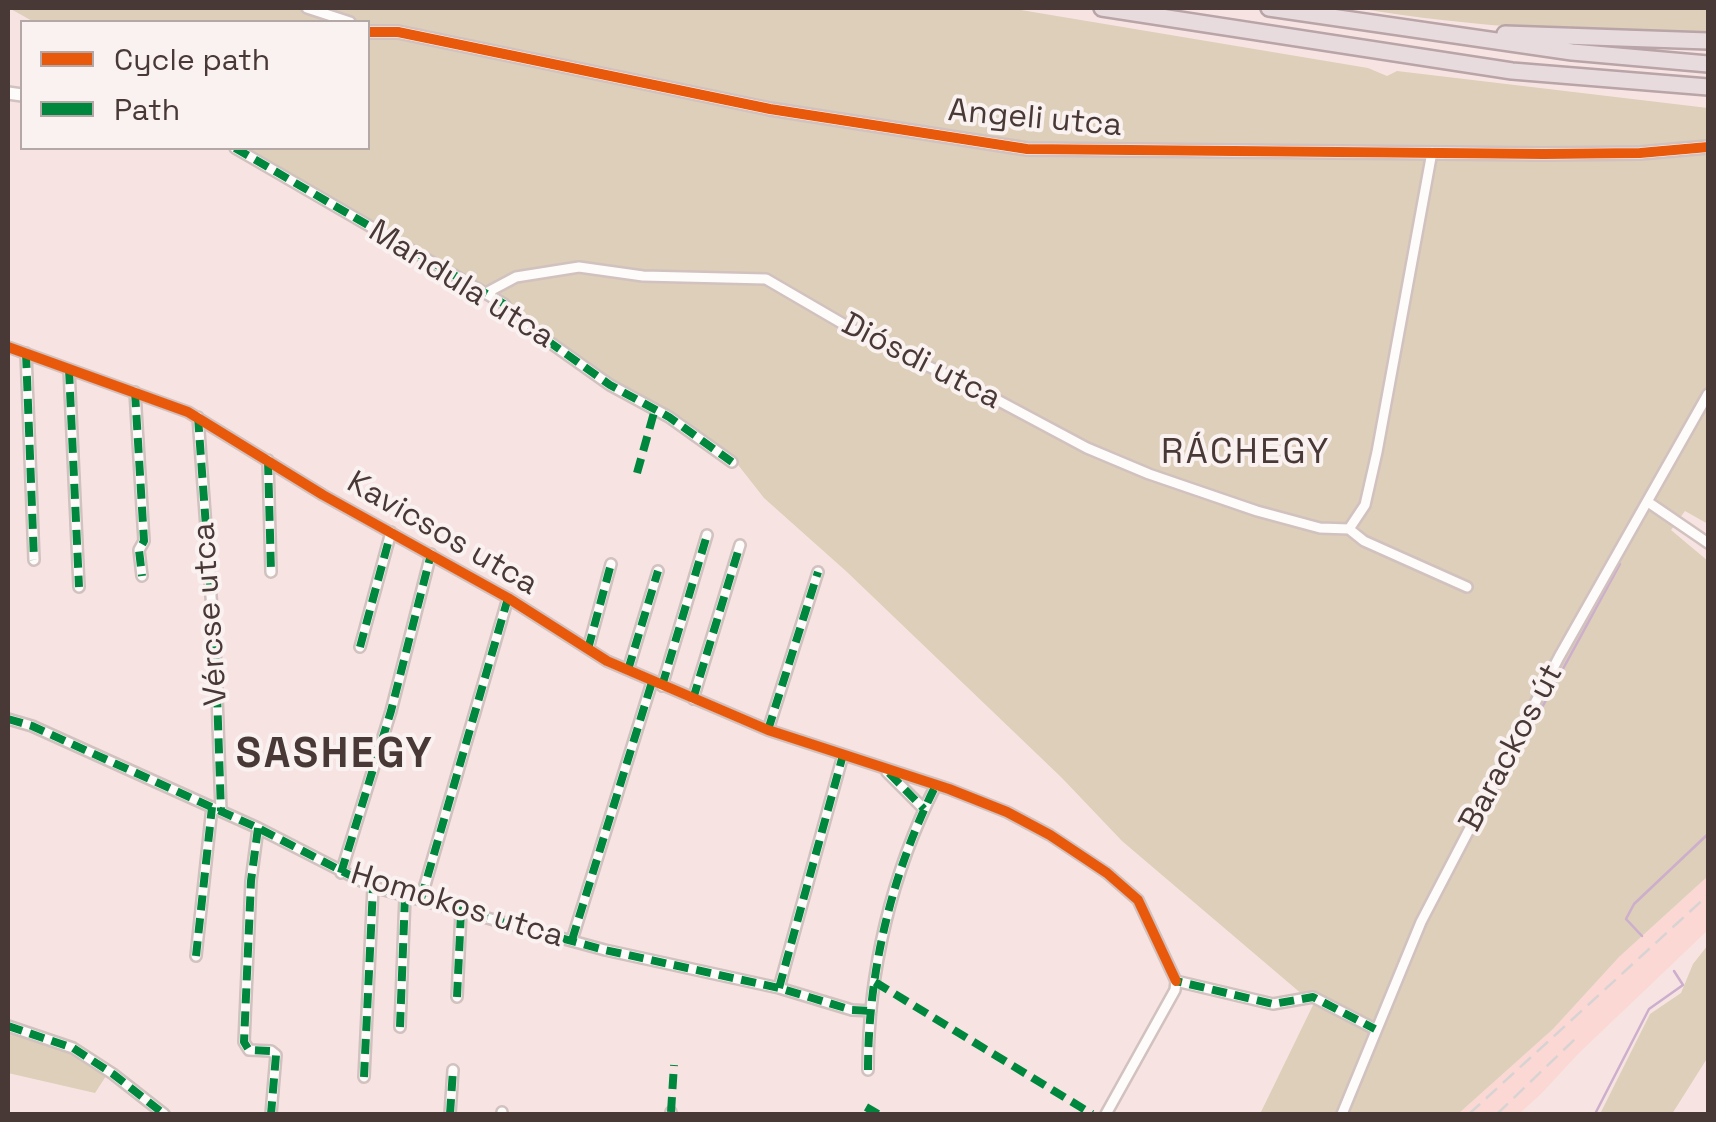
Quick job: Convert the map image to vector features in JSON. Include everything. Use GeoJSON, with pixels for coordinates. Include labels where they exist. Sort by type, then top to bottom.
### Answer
{"type":"FeatureCollection","features":[{"type":"Feature","properties":{"kind":"highway"},"geometry":{"type":"LineString","coordinates":[[1102,8],[1512,71],[1708,87]]}},
{"type":"Feature","properties":{"kind":"highway"},"geometry":{"type":"LineString","coordinates":[[1269,8],[1462,38],[1708,64]]}},
{"type":"Feature","properties":{"kind":"highway"},"geometry":{"type":"LineString","coordinates":[[1462,38],[1486,33],[1708,41]]}},
{"type":"Feature","properties":{"kind":"street"},"geometry":{"type":"LineString","coordinates":[[308,8],[344,20]]}},
{"type":"Feature","properties":{"kind":"street","name":"Angeli utca"},"geometry":{"type":"LineString","coordinates":[[370,32],[398,32],[770,109],[1027,149],[1640,154],[1708,146]]}},
{"type":"Feature","properties":{"kind":"street","name":"Mandula utca"},"geometry":{"type":"LineString","coordinates":[[237,150],[486,293],[602,379],[669,417],[732,462]]}},
{"type":"Feature","properties":{"kind":"street"},"geometry":{"type":"LineString","coordinates":[[1349,529],[1364,505],[1377,452],[1432,152]]}},
{"type":"Feature","properties":{"kind":"street","name":"Diósdi utca"},"geometry":{"type":"LineString","coordinates":[[486,293],[516,277],[579,267],[654,277],[766,279],[869,339],[972,386],[1087,448],[1149,474],[1257,510],[1320,528],[1349,529],[1364,541],[1467,587]]}},
{"type":"Feature","properties":{"kind":"street","name":"Kavicsos utca"},"geometry":{"type":"LineString","coordinates":[[8,347],[198,417],[588,649],[657,684],[768,730],[936,784],[1021,820],[1128,888],[1138,900],[1176,981]]}},
{"type":"Feature","properties":{"kind":"street"},"geometry":{"type":"LineString","coordinates":[[26,353],[34,560]]}},
{"type":"Feature","properties":{"kind":"street"},"geometry":{"type":"LineString","coordinates":[[69,369],[79,587]]}},
{"type":"Feature","properties":{"kind":"street"},"geometry":{"type":"LineString","coordinates":[[136,392],[144,541],[140,550],[142,576]]}},
{"type":"Feature","properties":{"kind":"street","name":"Barackos út"},"geometry":{"type":"LineString","coordinates":[[1342,1114],[1413,940],[1452,861],[1559,658],[1708,394]]}},
{"type":"Feature","properties":{"kind":"street","name":"Vércse utca"},"geometry":{"type":"LineString","coordinates":[[196,956],[216,809],[216,665],[198,417]]}},
{"type":"Feature","properties":{"kind":"street"},"geometry":{"type":"LineString","coordinates":[[268,460],[272,572]]}},
{"type":"Feature","properties":{"kind":"street"},"geometry":{"type":"LineString","coordinates":[[1648,502],[1708,543]]}},
{"type":"Feature","properties":{"kind":"street"},"geometry":{"type":"LineString","coordinates":[[360,648],[390,532]]}},
{"type":"Feature","properties":{"kind":"street"},"geometry":{"type":"LineString","coordinates":[[572,940],[707,535]]}},
{"type":"Feature","properties":{"kind":"street"},"geometry":{"type":"LineString","coordinates":[[694,699],[740,545]]}},
{"type":"Feature","properties":{"kind":"street"},"geometry":{"type":"LineString","coordinates":[[341,873],[391,711],[431,554]]}},
{"type":"Feature","properties":{"kind":"street"},"geometry":{"type":"LineString","coordinates":[[588,649],[612,564]]}},
{"type":"Feature","properties":{"kind":"street"},"geometry":{"type":"LineString","coordinates":[[628,670],[658,571]]}},
{"type":"Feature","properties":{"kind":"street"},"geometry":{"type":"LineString","coordinates":[[768,730],[818,572]]}},
{"type":"Feature","properties":{"kind":"street"},"geometry":{"type":"LineString","coordinates":[[420,899],[508,598]]}},
{"type":"Feature","properties":{"kind":"street","name":"Homokos utca"},"geometry":{"type":"LineString","coordinates":[[8,719],[32,726],[258,828],[373,887],[572,940],[779,988],[852,1010],[870,1011]]}},
{"type":"Feature","properties":{"kind":"street"},"geometry":{"type":"LineString","coordinates":[[779,988],[844,756]]}},
{"type":"Feature","properties":{"kind":"street","name":"Kavicsos utca"},"geometry":{"type":"LineString","coordinates":[[886,770],[924,809]]}},
{"type":"Feature","properties":{"kind":"street"},"geometry":{"type":"LineString","coordinates":[[906,791],[912,778]]}},
{"type":"Feature","properties":{"kind":"street"},"geometry":{"type":"LineString","coordinates":[[868,1070],[870,1011],[892,892],[936,784]]}},
{"type":"Feature","properties":{"kind":"street"},"geometry":{"type":"LineString","coordinates":[[258,828],[251,881],[244,1042],[249,1050],[276,1054],[271,1114]]}},
{"type":"Feature","properties":{"kind":"street"},"geometry":{"type":"LineString","coordinates":[[364,1078],[373,887]]}},
{"type":"Feature","properties":{"kind":"street"},"geometry":{"type":"LineString","coordinates":[[400,1027],[406,896]]}},
{"type":"Feature","properties":{"kind":"street"},"geometry":{"type":"LineString","coordinates":[[458,997],[461,912]]}},
{"type":"Feature","properties":{"kind":"street"},"geometry":{"type":"LineString","coordinates":[[1106,1114],[1175,990],[1176,981],[1272,1004],[1313,997],[1375,1030]]}},
{"type":"Feature","properties":{"kind":"street"},"geometry":{"type":"LineString","coordinates":[[8,1026],[73,1048],[164,1114]]}},
{"type":"Feature","properties":{"kind":"street"},"geometry":{"type":"LineString","coordinates":[[450,1114],[453,1070]]}},
{"type":"Feature","properties":{"kind":"shaded area"},"geometry":{"type":"Polygon","coordinates":[[[9,8],[1009,8],[1368,68],[1387,76],[1397,71],[1708,108],[1708,524],[1685,511],[1671,530],[1708,561],[1708,876],[1619,957],[1553,1029],[1458,1114],[1260,1114],[1315,1001],[1303,995],[1122,841],[1062,778],[847,572],[764,498],[735,461],[626,395],[507,307],[238,150],[370,150],[370,20],[30,20],[9,8]]]}},
{"type":"Feature","properties":{"kind":"shaded area"},"geometry":{"type":"Polygon","coordinates":[[[1357,8],[1708,8],[1708,37],[1488,25],[1357,8]]]}},
{"type":"Feature","properties":{"kind":"shaded area"},"geometry":{"type":"Polygon","coordinates":[[[1708,876],[1708,930],[1541,1094],[1519,1114],[1458,1114],[1553,1029],[1619,957],[1708,876]]]}},
{"type":"Feature","properties":{"kind":"shaded area"},"geometry":{"type":"Polygon","coordinates":[[[1708,945],[1708,1057],[1672,1114],[1600,1114],[1650,1014],[1681,993],[1693,964],[1708,945]]]}},
{"type":"Feature","properties":{"kind":"shaded area"},"geometry":{"type":"Polygon","coordinates":[[[8,1029],[62,1046],[108,1073],[95,1093],[8,1073],[8,1029]]]}},
{"type":"Feature","properties":{"kind":"waterway"},"geometry":{"type":"LineString","coordinates":[[1477,827],[1620,564]]}},
{"type":"Feature","properties":{"kind":"waterway"},"geometry":{"type":"LineString","coordinates":[[1642,936],[1626,919],[1634,904],[1708,834]]}},
{"type":"Feature","properties":{"kind":"waterway"},"geometry":{"type":"LineString","coordinates":[[1595,1114],[1649,1009],[1683,985],[1674,971]]}},
{"type":"Feature","properties":{"kind":"railway"},"geometry":{"type":"LineString","coordinates":[[1469,1114],[1708,895]]}},
{"type":"Feature","properties":{"kind":"railway"},"geometry":{"type":"LineString","coordinates":[[1497,1114],[1575,1039]]}},
{"type":"Feature","properties":{"kind":"marked path"},"geometry":{"type":"LineString","coordinates":[[238,150],[504,304],[514,317],[610,385],[669,417],[732,462]]}},
{"type":"Feature","properties":{"kind":"marked path"},"geometry":{"type":"LineString","coordinates":[[26,353],[34,560]]}},
{"type":"Feature","properties":{"kind":"marked path"},"geometry":{"type":"LineString","coordinates":[[69,369],[79,587]]}},
{"type":"Feature","properties":{"kind":"marked path"},"geometry":{"type":"LineString","coordinates":[[135,392],[144,541],[139,550],[142,576]]}},
{"type":"Feature","properties":{"kind":"marked path"},"geometry":{"type":"LineString","coordinates":[[637,473],[655,409]]}},
{"type":"Feature","properties":{"kind":"marked path"},"geometry":{"type":"LineString","coordinates":[[198,417],[216,665],[221,811]]}},
{"type":"Feature","properties":{"kind":"marked path"},"geometry":{"type":"LineString","coordinates":[[268,460],[271,572]]}},
{"type":"Feature","properties":{"kind":"marked path"},"geometry":{"type":"LineString","coordinates":[[360,647],[391,532]]}},
{"type":"Feature","properties":{"kind":"marked path"},"geometry":{"type":"LineString","coordinates":[[662,686],[707,535]]}},
{"type":"Feature","properties":{"kind":"marked path"},"geometry":{"type":"LineString","coordinates":[[693,699],[740,545]]}},
{"type":"Feature","properties":{"kind":"marked path"},"geometry":{"type":"LineString","coordinates":[[341,873],[391,711],[431,554]]}},
{"type":"Feature","properties":{"kind":"marked path"},"geometry":{"type":"LineString","coordinates":[[588,649],[611,564]]}},
{"type":"Feature","properties":{"kind":"marked path"},"geometry":{"type":"LineString","coordinates":[[628,670],[658,571]]}},
{"type":"Feature","properties":{"kind":"marked path"},"geometry":{"type":"LineString","coordinates":[[768,730],[818,572]]}},
{"type":"Feature","properties":{"kind":"marked path"},"geometry":{"type":"LineString","coordinates":[[421,899],[508,598]]}},
{"type":"Feature","properties":{"kind":"marked path"},"geometry":{"type":"LineString","coordinates":[[572,940],[652,682]]}},
{"type":"Feature","properties":{"kind":"marked path"},"geometry":{"type":"LineString","coordinates":[[8,719],[32,726],[258,828],[373,887],[605,950],[779,988],[852,1010],[871,1011]]}},
{"type":"Feature","properties":{"kind":"marked path"},"geometry":{"type":"LineString","coordinates":[[779,988],[843,755]]}},
{"type":"Feature","properties":{"kind":"marked path"},"geometry":{"type":"LineString","coordinates":[[889,773],[924,809]]}},
{"type":"Feature","properties":{"kind":"marked path"},"geometry":{"type":"LineString","coordinates":[[868,1070],[872,996],[886,923],[907,852],[936,785]]}},
{"type":"Feature","properties":{"kind":"marked path"},"geometry":{"type":"LineString","coordinates":[[196,956],[212,807]]}},
{"type":"Feature","properties":{"kind":"marked path"},"geometry":{"type":"LineString","coordinates":[[258,828],[251,881],[244,1042],[249,1050],[271,1051],[276,1055],[271,1114]]}},
{"type":"Feature","properties":{"kind":"marked path"},"geometry":{"type":"LineString","coordinates":[[364,1077],[373,887]]}},
{"type":"Feature","properties":{"kind":"marked path"},"geometry":{"type":"LineString","coordinates":[[400,1027],[405,896]]}},
{"type":"Feature","properties":{"kind":"marked path"},"geometry":{"type":"LineString","coordinates":[[457,997],[461,912]]}},
{"type":"Feature","properties":{"kind":"marked path"},"geometry":{"type":"LineString","coordinates":[[1172,973],[1176,981],[1273,1004],[1313,997],[1375,1029]]}},
{"type":"Feature","properties":{"kind":"marked path"},"geometry":{"type":"LineString","coordinates":[[875,982],[1092,1114]]}},
{"type":"Feature","properties":{"kind":"marked path"},"geometry":{"type":"LineString","coordinates":[[8,1026],[73,1048],[164,1114]]}},
{"type":"Feature","properties":{"kind":"marked path"},"geometry":{"type":"LineString","coordinates":[[671,1112],[674,1065]]}},
{"type":"Feature","properties":{"kind":"marked path"},"geometry":{"type":"LineString","coordinates":[[450,1114],[453,1070]]}},
{"type":"Feature","properties":{"kind":"marked path"},"geometry":{"type":"LineString","coordinates":[[866,1107],[878,1114]]}},
{"type":"Feature","properties":{"kind":"cycle path"},"geometry":{"type":"LineString","coordinates":[[370,32],[398,32],[770,109],[1027,149],[1544,154],[1640,153],[1708,147]]}},
{"type":"Feature","properties":{"kind":"cycle path"},"geometry":{"type":"LineString","coordinates":[[8,347],[188,412],[323,495],[508,598],[607,661],[768,730],[949,789],[1007,812],[1050,835],[1107,873],[1138,900],[1176,981]]}},
{"type":"Feature","properties":{"kind":"district","name":"RÁCHEGY"},"geometry":{"type":"Point","coordinates":[1246,454]}},
{"type":"Feature","properties":{"kind":"district","name":"SASHEGY"},"geometry":{"type":"Point","coordinates":[335,756]}}]}
